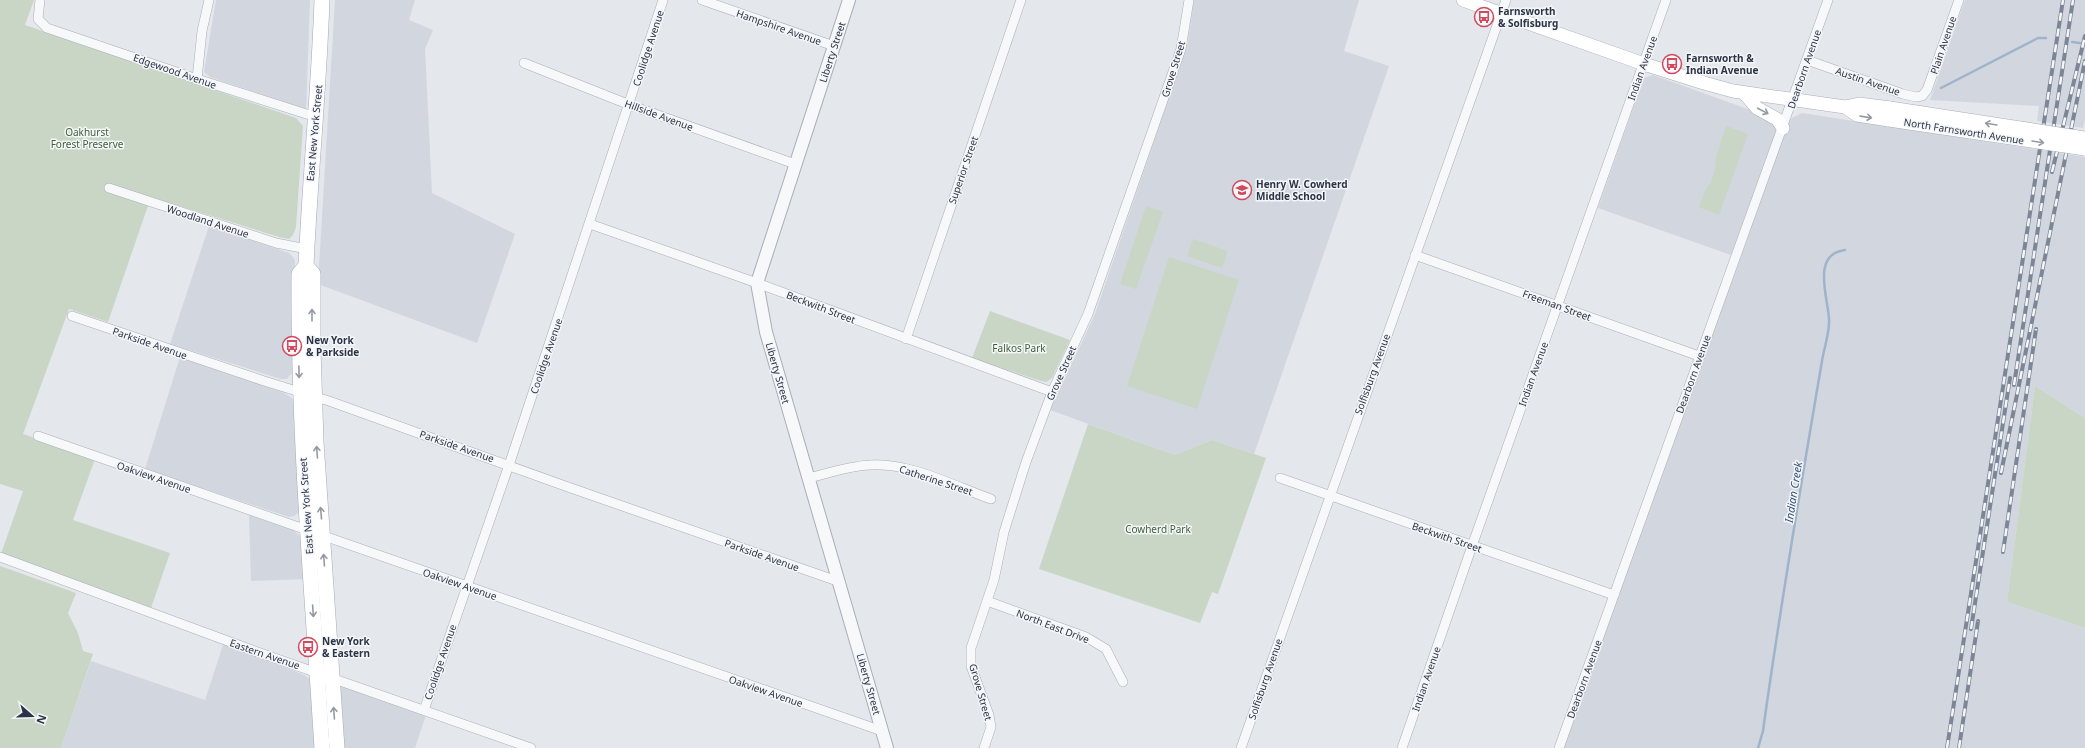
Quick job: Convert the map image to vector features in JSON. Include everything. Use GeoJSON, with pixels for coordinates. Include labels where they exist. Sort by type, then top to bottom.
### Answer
{"type":"FeatureCollection","features":[{"type":"Feature","properties":{"kind":"main road","name":"East New York Street"},"geometry":{"type":"LineString","coordinates":[[322,0],[306,266],[299,274],[299,391],[322,748]]}},
{"type":"Feature","properties":{"kind":"main road","name":"North Farnsworth Avenue"},"geometry":{"type":"LineString","coordinates":[[1463,0],[1644,64],[1704,83],[1744,93],[1845,108],[1859,104],[1889,114],[2085,150]]}},
{"type":"Feature","properties":{"kind":"main road"},"geometry":{"type":"LineString","coordinates":[[1744,93],[1757,108],[1777,119],[1783,128]]}},
{"type":"Feature","properties":{"kind":"main road","name":"North Farnsworth Avenue"},"geometry":{"type":"LineString","coordinates":[[1889,114],[2085,138]]}},
{"type":"Feature","properties":{"kind":"main road","name":"East New York Street"},"geometry":{"type":"LineString","coordinates":[[306,266],[313,274],[314,396],[337,748]]}},
{"type":"Feature","properties":{"kind":"street","name":"Edgewood Avenue"},"geometry":{"type":"LineString","coordinates":[[40,0],[38,19],[47,28],[197,80],[316,117]]}},
{"type":"Feature","properties":{"kind":"street"},"geometry":{"type":"LineString","coordinates":[[197,80],[202,31],[209,0]]}},
{"type":"Feature","properties":{"kind":"street","name":"Coolidge Avenue"},"geometry":{"type":"LineString","coordinates":[[424,710],[509,465],[630,105],[663,0]]}},
{"type":"Feature","properties":{"kind":"street","name":"Hampshire Avenue"},"geometry":{"type":"LineString","coordinates":[[702,0],[834,46]]}},
{"type":"Feature","properties":{"kind":"street","name":"Liberty Street"},"geometry":{"type":"LineString","coordinates":[[850,0],[757,283],[766,332],[840,582],[887,748]]}},
{"type":"Feature","properties":{"kind":"street","name":"Superior Street"},"geometry":{"type":"LineString","coordinates":[[906,339],[1021,0]]}},
{"type":"Feature","properties":{"kind":"street","name":"Grove Street"},"geometry":{"type":"LineString","coordinates":[[984,748],[991,727],[989,715],[971,666],[971,648],[994,580],[1004,532],[1026,462],[1052,392],[1088,314],[1181,49],[1188,0]]}},
{"type":"Feature","properties":{"kind":"street","name":"Solfisburg Avenue"},"geometry":{"type":"LineString","coordinates":[[1241,748],[1329,496],[1506,0]]}},
{"type":"Feature","properties":{"kind":"street","name":"Indian Avenue"},"geometry":{"type":"LineString","coordinates":[[1402,748],[1557,305],[1666,0]]}},
{"type":"Feature","properties":{"kind":"street","name":"Dearborn Avenue"},"geometry":{"type":"LineString","coordinates":[[1559,748],[1828,0]]}},
{"type":"Feature","properties":{"kind":"street","name":"Plain Avenue"},"geometry":{"type":"LineString","coordinates":[[1927,90],[1959,0]]}},
{"type":"Feature","properties":{"kind":"street","name":"Austin Avenue"},"geometry":{"type":"LineString","coordinates":[[1807,60],[1909,95],[1922,96],[1927,90]]}},
{"type":"Feature","properties":{"kind":"street","name":"Hillside Avenue"},"geometry":{"type":"LineString","coordinates":[[524,63],[630,105],[795,164]]}},
{"type":"Feature","properties":{"kind":"street","name":"Woodland Avenue"},"geometry":{"type":"LineString","coordinates":[[109,188],[276,243],[307,248]]}},
{"type":"Feature","properties":{"kind":"street","name":"Beckwith Street"},"geometry":{"type":"LineString","coordinates":[[590,224],[757,283],[1052,392]]}},
{"type":"Feature","properties":{"kind":"street","name":"Freeman Street"},"geometry":{"type":"LineString","coordinates":[[1415,255],[1699,356]]}},
{"type":"Feature","properties":{"kind":"street","name":"Parkside Avenue"},"geometry":{"type":"LineString","coordinates":[[72,316],[314,396],[840,582]]}},
{"type":"Feature","properties":{"kind":"street","name":"Oakview Avenue"},"geometry":{"type":"LineString","coordinates":[[38,436],[882,731]]}},
{"type":"Feature","properties":{"kind":"street","name":"Catherine Street"},"geometry":{"type":"LineString","coordinates":[[809,478],[869,465],[885,465],[918,472],[991,499]]}},
{"type":"Feature","properties":{"kind":"street","name":"Beckwith Street"},"geometry":{"type":"LineString","coordinates":[[1280,478],[1614,595]]}},
{"type":"Feature","properties":{"kind":"street","name":"Eastern Avenue"},"geometry":{"type":"LineString","coordinates":[[0,557],[112,600],[531,748]]}},
{"type":"Feature","properties":{"kind":"street","name":"North East Drive"},"geometry":{"type":"LineString","coordinates":[[987,601],[1086,637],[1106,650],[1123,682]]}},
{"type":"Feature","properties":{"kind":"shaded area"},"geometry":{"type":"Polygon","coordinates":[[[216,0],[310,0],[306,109],[210,77],[204,72],[216,0]]]}},
{"type":"Feature","properties":{"kind":"shaded area"},"geometry":{"type":"Polygon","coordinates":[[[335,0],[415,0],[409,20],[433,30],[425,49],[432,193],[515,234],[477,343],[318,284],[335,0]]]}},
{"type":"Feature","properties":{"kind":"shaded area","name":"Henry W. Cowherd Middle School"},"geometry":{"type":"Polygon","coordinates":[[[1194,0],[1359,0],[1344,51],[1389,66],[1254,454],[1212,440],[1175,455],[1050,410],[1095,314],[1188,42],[1194,0]]]}},
{"type":"Feature","properties":{"kind":"shaded area"},"geometry":{"type":"Polygon","coordinates":[[[1965,0],[2085,0],[2085,119],[2083,128],[2037,121],[2039,106],[1930,100],[1965,0]]]}},
{"type":"Feature","properties":{"kind":"shaded area"},"geometry":{"type":"Polygon","coordinates":[[[1653,75],[1767,116],[1775,124],[1776,131],[1731,255],[1598,208],[1644,78],[1653,75]]]}},
{"type":"Feature","properties":{"kind":"shaded area"},"geometry":{"type":"Polygon","coordinates":[[[1802,113],[2085,157],[2085,418],[2035,386],[2007,602],[2085,628],[2085,748],[1555,748],[1706,325],[1732,282],[1788,123],[1792,118],[1802,113]]]}},
{"type":"Feature","properties":{"kind":"shaded area"},"geometry":{"type":"Polygon","coordinates":[[[209,226],[289,253],[293,257],[295,261],[294,370],[287,379],[281,379],[170,344],[209,226]]]}},
{"type":"Feature","properties":{"kind":"shaded area"},"geometry":{"type":"Polygon","coordinates":[[[180,357],[284,393],[293,399],[295,408],[299,512],[294,516],[289,517],[145,469],[180,357]]]}},
{"type":"Feature","properties":{"kind":"shaded area"},"geometry":{"type":"Polygon","coordinates":[[[249,515],[293,530],[300,536],[303,541],[306,579],[251,581],[249,515]]]}},
{"type":"Feature","properties":{"kind":"shaded area"},"geometry":{"type":"Polygon","coordinates":[[[224,642],[304,675],[311,680],[318,748],[61,748],[91,661],[205,700],[224,642]]]}},
{"type":"Feature","properties":{"kind":"shaded area"},"geometry":{"type":"Polygon","coordinates":[[[337,684],[426,715],[415,748],[341,748],[337,684]]]}},
{"type":"Feature","properties":{"kind":"green space","name":"Oakhurst Forest Preserve"},"geometry":{"type":"Polygon","coordinates":[[[0,0],[34,0],[25,25],[296,118],[303,126],[296,227],[293,235],[289,239],[279,237],[151,197],[108,322],[69,309],[23,434],[95,459],[73,520],[170,553],[151,608],[1,554],[23,491],[0,484],[0,0]]]}},
{"type":"Feature","properties":{"kind":"green space"},"geometry":{"type":"Polygon","coordinates":[[[1726,126],[1748,134],[1719,215],[1699,207],[1705,190],[1711,182],[1716,166],[1715,160],[1726,126]]]}},
{"type":"Feature","properties":{"kind":"green space"},"geometry":{"type":"Polygon","coordinates":[[[1146,206],[1163,212],[1136,289],[1120,284],[1146,206]]]}},
{"type":"Feature","properties":{"kind":"green space"},"geometry":{"type":"Polygon","coordinates":[[[1193,239],[1228,251],[1222,268],[1187,256],[1193,239]]]}},
{"type":"Feature","properties":{"kind":"green space"},"geometry":{"type":"Polygon","coordinates":[[[1169,257],[1239,280],[1197,409],[1127,386],[1169,257]]]}},
{"type":"Feature","properties":{"kind":"green space","name":"Falkos Park"},"geometry":{"type":"Polygon","coordinates":[[[990,311],[1070,340],[1052,378],[1046,382],[1038,380],[972,358],[990,311]]]}},
{"type":"Feature","properties":{"kind":"green space"},"geometry":{"type":"Polygon","coordinates":[[[2035,386],[2085,418],[2085,628],[2007,602],[2035,386]]]}},
{"type":"Feature","properties":{"kind":"green space","name":"Cowherd Park"},"geometry":{"type":"Polygon","coordinates":[[[1088,424],[1175,455],[1212,440],[1266,458],[1218,594],[1212,592],[1200,623],[1039,569],[1088,424]]]}},
{"type":"Feature","properties":{"kind":"green space"},"geometry":{"type":"Polygon","coordinates":[[[0,566],[76,593],[68,613],[78,633],[83,651],[93,654],[61,748],[0,748],[0,566]]]}},
{"type":"Feature","properties":{"kind":"waterway"},"geometry":{"type":"LineString","coordinates":[[1941,88],[2038,38],[2046,38]]}},
{"type":"Feature","properties":{"kind":"waterway"},"geometry":{"type":"LineString","coordinates":[[2072,42],[2080,43]]}},
{"type":"Feature","properties":{"kind":"waterway","name":"Indian Creek"},"geometry":{"type":"LineString","coordinates":[[1758,748],[1763,731],[1791,546],[1822,361],[1829,329],[1824,278],[1825,268],[1828,259],[1835,253],[1845,250]]}},
{"type":"Feature","properties":{"kind":"railway"},"geometry":{"type":"LineString","coordinates":[[1947,748],[2063,0]]}},
{"type":"Feature","properties":{"kind":"railway"},"geometry":{"type":"LineString","coordinates":[[2014,385],[2073,0]]}},
{"type":"Feature","properties":{"kind":"railway"},"geometry":{"type":"LineString","coordinates":[[2052,172],[2085,36]]}},
{"type":"Feature","properties":{"kind":"railway"},"geometry":{"type":"LineString","coordinates":[[2001,473],[2085,61]]}},
{"type":"Feature","properties":{"kind":"railway"},"geometry":{"type":"LineString","coordinates":[[2003,552],[2036,329]]}},
{"type":"Feature","properties":{"kind":"railway"},"geometry":{"type":"LineString","coordinates":[[1971,629],[2010,378]]}},
{"type":"Feature","properties":{"kind":"railway"},"geometry":{"type":"LineString","coordinates":[[1959,748],[1978,621]]}},
{"type":"Feature","properties":{"kind":"place","name":"Farnsworth & Solfisburg"},"geometry":{"type":"Point","coordinates":[1484,17]}},
{"type":"Feature","properties":{"kind":"place","name":"Farnsworth & Indian Avenue"},"geometry":{"type":"Point","coordinates":[1672,64]}},
{"type":"Feature","properties":{"kind":"place","name":"Henry W. Cowherd Middle School"},"geometry":{"type":"Point","coordinates":[1242,190]}},
{"type":"Feature","properties":{"kind":"place","name":"New York & Parkside"},"geometry":{"type":"Point","coordinates":[292,346]}},
{"type":"Feature","properties":{"kind":"place","name":"New York & Eastern"},"geometry":{"type":"Point","coordinates":[308,647]}}]}
